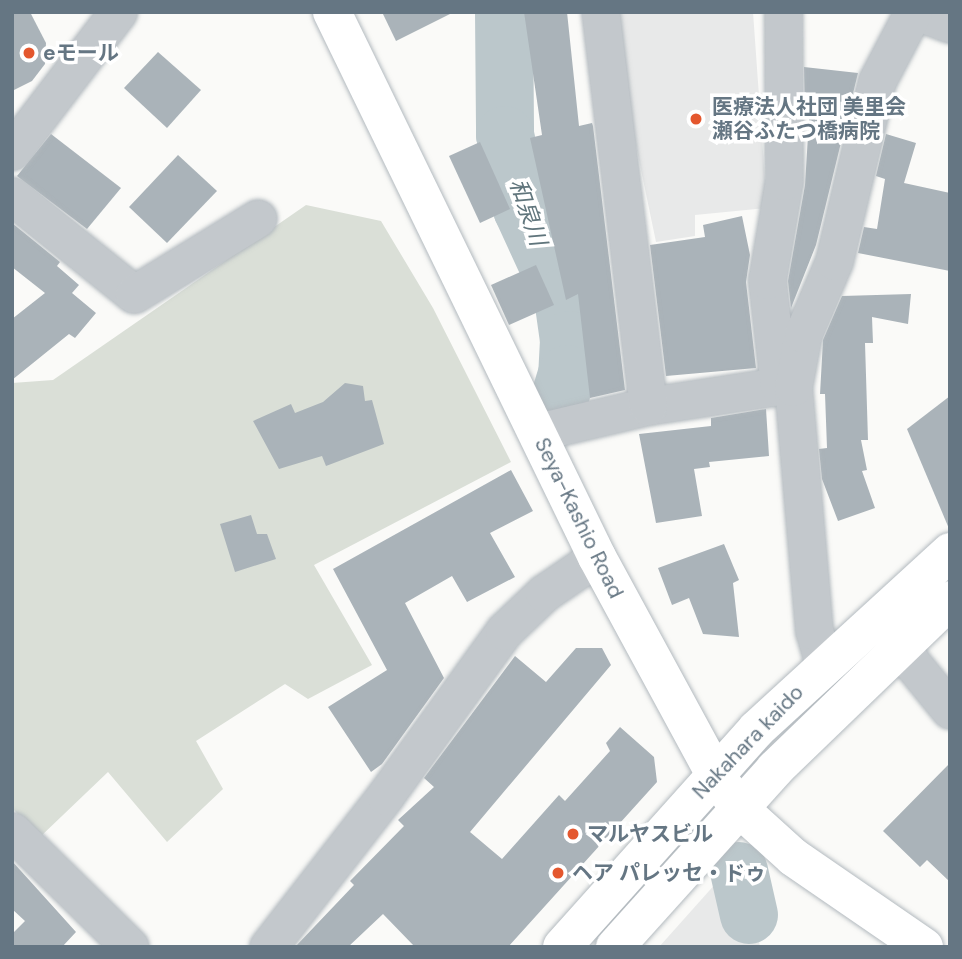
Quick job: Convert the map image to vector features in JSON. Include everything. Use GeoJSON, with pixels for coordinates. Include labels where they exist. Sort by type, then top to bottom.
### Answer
{"type":"FeatureCollection","features":[{"type":"Feature","properties":{"kind":"main road","name":"Seya-Kashio Road"},"geometry":{"type":"LineString","coordinates":[[332,12],[597,557],[715,774],[739,808],[793,857],[924,947]]}},
{"type":"Feature","properties":{"kind":"main road","name":"Nakahara kaido"},"geometry":{"type":"LineString","coordinates":[[562,947],[715,774],[824,665],[950,552]]}},
{"type":"Feature","properties":{"kind":"main road","name":"Nakahara kaido"},"geometry":{"type":"LineString","coordinates":[[615,947],[739,808],[898,646],[950,600]]}},
{"type":"Feature","properties":{"kind":"street"},"geometry":{"type":"LineString","coordinates":[[12,151],[118,12]]}},
{"type":"Feature","properties":{"kind":"street"},"geometry":{"type":"LineString","coordinates":[[600,12],[648,406]]}},
{"type":"Feature","properties":{"kind":"street"},"geometry":{"type":"LineString","coordinates":[[783,12],[784,181],[767,280],[786,386],[814,631],[824,665]]}},
{"type":"Feature","properties":{"kind":"street"},"geometry":{"type":"LineString","coordinates":[[786,386],[803,334],[834,261],[877,81],[913,12]]}},
{"type":"Feature","properties":{"kind":"street"},"geometry":{"type":"LineString","coordinates":[[919,12],[950,24]]}},
{"type":"Feature","properties":{"kind":"street"},"geometry":{"type":"LineString","coordinates":[[12,196],[134,294],[258,218]]}},
{"type":"Feature","properties":{"kind":"street"},"geometry":{"type":"LineString","coordinates":[[537,432],[648,406],[786,386]]}},
{"type":"Feature","properties":{"kind":"street"},"geometry":{"type":"LineString","coordinates":[[268,947],[385,796],[504,631],[544,593],[597,557]]}},
{"type":"Feature","properties":{"kind":"street"},"geometry":{"type":"LineString","coordinates":[[898,646],[950,710]]}},
{"type":"Feature","properties":{"kind":"street"},"geometry":{"type":"LineString","coordinates":[[14,835],[131,947]]}},
{"type":"Feature","properties":{"kind":"shaded area","name":"医療法人社団 美里会 瀬谷ふたつ橋病院"},"geometry":{"type":"Polygon","coordinates":[[[618,12],[753,12],[767,208],[695,215],[695,236],[656,242],[622,78],[618,12]]]}},
{"type":"Feature","properties":{"kind":"shaded area"},"geometry":{"type":"Polygon","coordinates":[[[306,205],[381,221],[433,308],[511,462],[314,565],[372,665],[308,699],[285,684],[196,741],[223,789],[167,842],[108,772],[40,837],[12,808],[12,383],[53,380],[306,205]]]}},
{"type":"Feature","properties":{"kind":"shaded area"},"geometry":{"type":"Polygon","coordinates":[[[742,854],[760,947],[659,947],[742,854]]]}},
{"type":"Feature","properties":{"kind":"building","name":"eモール"},"geometry":{"type":"Polygon","coordinates":[[[12,12],[30,12],[46,43],[45,64],[32,81],[12,91],[12,12]]]}},
{"type":"Feature","properties":{"kind":"building"},"geometry":{"type":"Polygon","coordinates":[[[382,12],[454,12],[396,41],[382,12]]]}},
{"type":"Feature","properties":{"kind":"building"},"geometry":{"type":"Polygon","coordinates":[[[524,12],[567,12],[579,126],[592,123],[593,126],[625,390],[590,398],[578,294],[566,300],[530,138],[542,135],[524,12]]]}},
{"type":"Feature","properties":{"kind":"building"},"geometry":{"type":"Polygon","coordinates":[[[158,52],[201,90],[167,128],[124,88],[158,52]]]}},
{"type":"Feature","properties":{"kind":"building"},"geometry":{"type":"Polygon","coordinates":[[[804,67],[858,73],[816,245],[791,308],[788,281],[805,185],[809,119],[805,118],[804,67]]]}},
{"type":"Feature","properties":{"kind":"building"},"geometry":{"type":"Polygon","coordinates":[[[51,134],[121,188],[87,229],[17,176],[51,134]]]}},
{"type":"Feature","properties":{"kind":"building"},"geometry":{"type":"Polygon","coordinates":[[[886,134],[916,143],[904,183],[950,193],[950,271],[858,253],[864,227],[877,229],[885,179],[876,176],[886,134]]]}},
{"type":"Feature","properties":{"kind":"building"},"geometry":{"type":"Polygon","coordinates":[[[480,142],[510,209],[480,223],[449,156],[480,142]]]}},
{"type":"Feature","properties":{"kind":"building"},"geometry":{"type":"Polygon","coordinates":[[[178,155],[217,191],[167,243],[129,207],[178,155]]]}},
{"type":"Feature","properties":{"kind":"building"},"geometry":{"type":"Polygon","coordinates":[[[742,216],[750,255],[746,282],[756,368],[666,376],[650,245],[705,237],[703,225],[742,216]]]}},
{"type":"Feature","properties":{"kind":"building"},"geometry":{"type":"Polygon","coordinates":[[[12,223],[60,262],[57,266],[79,285],[72,293],[96,313],[75,338],[69,334],[12,380],[12,319],[45,293],[12,267],[12,223]]]}},
{"type":"Feature","properties":{"kind":"building"},"geometry":{"type":"Polygon","coordinates":[[[536,265],[554,305],[509,325],[491,285],[536,265]]]}},
{"type":"Feature","properties":{"kind":"building"},"geometry":{"type":"Polygon","coordinates":[[[911,294],[908,324],[872,317],[873,343],[865,343],[868,440],[861,440],[867,470],[862,471],[875,508],[838,521],[822,479],[819,449],[827,448],[825,394],[820,394],[823,340],[842,296],[911,294]]]}},
{"type":"Feature","properties":{"kind":"building"},"geometry":{"type":"Polygon","coordinates":[[[345,383],[363,386],[365,401],[372,400],[384,444],[326,466],[322,456],[279,469],[253,421],[291,404],[295,413],[323,402],[345,383]]]}},
{"type":"Feature","properties":{"kind":"building"},"geometry":{"type":"Polygon","coordinates":[[[950,396],[950,531],[907,429],[950,396]]]}},
{"type":"Feature","properties":{"kind":"building"},"geometry":{"type":"Polygon","coordinates":[[[766,409],[769,456],[709,462],[710,467],[694,469],[702,516],[656,523],[639,434],[711,426],[711,418],[766,409]]]}},
{"type":"Feature","properties":{"kind":"building"},"geometry":{"type":"Polygon","coordinates":[[[511,470],[533,511],[490,533],[515,577],[467,602],[452,576],[405,603],[444,678],[382,764],[371,772],[328,707],[387,670],[333,569],[511,470]]]}},
{"type":"Feature","properties":{"kind":"building"},"geometry":{"type":"Polygon","coordinates":[[[251,515],[257,534],[267,534],[276,559],[235,572],[220,524],[251,515]]]}},
{"type":"Feature","properties":{"kind":"building"},"geometry":{"type":"Polygon","coordinates":[[[724,544],[739,580],[733,583],[739,637],[703,634],[689,598],[672,605],[658,568],[724,544]]]}},
{"type":"Feature","properties":{"kind":"building"},"geometry":{"type":"Polygon","coordinates":[[[576,648],[602,648],[611,665],[470,832],[502,859],[559,795],[565,801],[610,751],[606,743],[620,727],[654,757],[657,782],[508,947],[415,947],[383,914],[348,947],[295,947],[354,885],[350,881],[404,826],[398,820],[434,787],[424,778],[515,656],[546,682],[576,648]]]}},
{"type":"Feature","properties":{"kind":"building"},"geometry":{"type":"Polygon","coordinates":[[[950,763],[950,882],[927,860],[920,867],[883,831],[950,763]]]}},
{"type":"Feature","properties":{"kind":"building"},"geometry":{"type":"Polygon","coordinates":[[[12,861],[76,932],[62,947],[12,947],[12,934],[25,921],[12,909],[12,861]]]}},
{"type":"Feature","properties":{"kind":"waterway","name":"和泉川"},"geometry":{"type":"LineString","coordinates":[[504,12],[505,135],[522,209],[563,298],[569,340],[567,374],[557,407]]}},
{"type":"Feature","properties":{"kind":"waterway","name":"和泉川"},"geometry":{"type":"LineString","coordinates":[[739,871],[749,915]]}},
{"type":"Feature","properties":{"kind":"place","name":"eモール"},"geometry":{"type":"Point","coordinates":[29,53]}},
{"type":"Feature","properties":{"kind":"place","name":"医療法人社団 美里会 瀬谷ふたつ橋病院"},"geometry":{"type":"Point","coordinates":[696,119]}},
{"type":"Feature","properties":{"kind":"place","name":"マルヤスビル"},"geometry":{"type":"Point","coordinates":[573,834]}},
{"type":"Feature","properties":{"kind":"place","name":"ヘア パレッセ・ドゥ"},"geometry":{"type":"Point","coordinates":[558,873]}}]}
